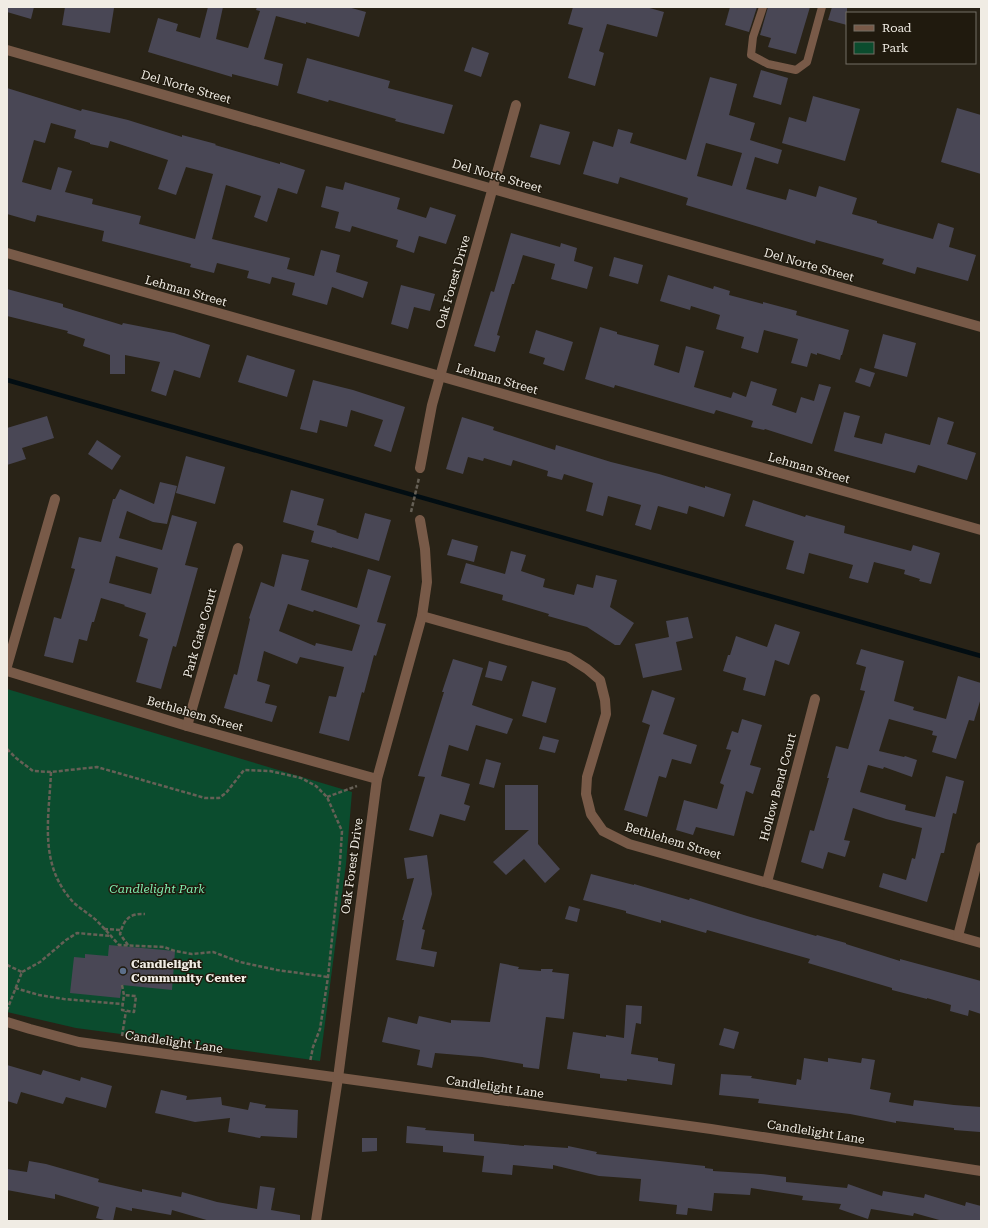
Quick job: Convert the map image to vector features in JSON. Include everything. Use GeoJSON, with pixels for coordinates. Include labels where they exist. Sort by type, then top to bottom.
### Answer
{"type":"FeatureCollection","features":[{"type":"Feature","properties":{"kind":"street","name":"Del Norte Street"},"geometry":{"type":"LineString","coordinates":[[7,50],[981,327]]}},
{"type":"Feature","properties":{"kind":"street","name":"Oak Forest Drive"},"geometry":{"type":"LineString","coordinates":[[420,471],[432,405],[516,105]]}},
{"type":"Feature","properties":{"kind":"street","name":"Lehman Street"},"geometry":{"type":"LineString","coordinates":[[7,253],[981,530]]}},
{"type":"Feature","properties":{"kind":"street"},"geometry":{"type":"LineString","coordinates":[[7,666],[55,499]]}},
{"type":"Feature","properties":{"kind":"street","name":"Oak Forest Drive"},"geometry":{"type":"LineString","coordinates":[[316,1221],[338,1078],[377,779],[422,616],[427,582],[425,549],[420,520]]}},
{"type":"Feature","properties":{"kind":"street","name":"Park Gate Court"},"geometry":{"type":"LineString","coordinates":[[187,726],[238,548]]}},
{"type":"Feature","properties":{"kind":"street","name":"Bethlehem Street"},"geometry":{"type":"LineString","coordinates":[[422,616],[568,657],[587,669],[600,680],[605,700],[606,714],[587,777],[586,794],[590,814],[602,831],[629,844],[981,943]]}},
{"type":"Feature","properties":{"kind":"street","name":"Bethlehem Street"},"geometry":{"type":"LineString","coordinates":[[7,671],[187,726],[377,779]]}},
{"type":"Feature","properties":{"kind":"street","name":"Hollow Bend Court"},"geometry":{"type":"LineString","coordinates":[[767,882],[815,699]]}},
{"type":"Feature","properties":{"kind":"street"},"geometry":{"type":"LineString","coordinates":[[958,936],[981,847]]}},
{"type":"Feature","properties":{"kind":"street","name":"Candlelight Lane"},"geometry":{"type":"LineString","coordinates":[[7,1022],[79,1042],[711,1129],[981,1171]]}},
{"type":"Feature","properties":{"kind":"lane"},"geometry":{"type":"LineString","coordinates":[[763,7],[753,37],[751,55],[768,64],[796,70],[807,62],[822,7]]}},
{"type":"Feature","properties":{"kind":"path"},"geometry":{"type":"LineString","coordinates":[[410,513],[420,471]]}},
{"type":"Feature","properties":{"kind":"path"},"geometry":{"type":"LineString","coordinates":[[7,749],[33,771],[51,772],[97,767],[205,798],[219,798],[226,793],[244,770],[270,771],[301,778],[316,786],[327,797],[342,831],[328,977],[320,1029],[310,1056],[310,1074]]}},
{"type":"Feature","properties":{"kind":"path"},"geometry":{"type":"LineString","coordinates":[[51,772],[47,833],[51,861],[60,884],[75,903],[95,920],[119,945],[164,947],[176,952],[192,954],[213,952],[240,962],[277,970],[328,977]]}},
{"type":"Feature","properties":{"kind":"path"},"geometry":{"type":"LineString","coordinates":[[327,797],[377,779]]}},
{"type":"Feature","properties":{"kind":"path"},"geometry":{"type":"LineString","coordinates":[[128,945],[120,934],[122,925],[130,917],[137,914],[145,914]]}},
{"type":"Feature","properties":{"kind":"path"},"geometry":{"type":"LineString","coordinates":[[104,929],[121,930]]}},
{"type":"Feature","properties":{"kind":"path"},"geometry":{"type":"LineString","coordinates":[[7,1010],[22,972],[40,962],[66,940],[77,933],[111,936]]}},
{"type":"Feature","properties":{"kind":"path"},"geometry":{"type":"LineString","coordinates":[[7,965],[22,972]]}},
{"type":"Feature","properties":{"kind":"path"},"geometry":{"type":"LineString","coordinates":[[122,985],[124,995],[122,1010],[134,1012],[136,996],[124,995]]}},
{"type":"Feature","properties":{"kind":"path"},"geometry":{"type":"LineString","coordinates":[[15,988],[39,996],[122,1004]]}},
{"type":"Feature","properties":{"kind":"path"},"geometry":{"type":"LineString","coordinates":[[121,1048],[126,1011]]}},
{"type":"Feature","properties":{"kind":"green space","name":"Candlelight Park"},"geometry":{"type":"Polygon","coordinates":[[[7,689],[352,792],[346,864],[320,1061],[76,1028],[7,1012],[7,689]]]}},
{"type":"Feature","properties":{"kind":"building"},"geometry":{"type":"Polygon","coordinates":[[[7,7],[34,7],[31,19],[7,12],[7,7]]]}},
{"type":"Feature","properties":{"kind":"building"},"geometry":{"type":"Polygon","coordinates":[[[65,7],[114,8],[110,33],[62,25],[65,7]]]}},
{"type":"Feature","properties":{"kind":"building"},"geometry":{"type":"Polygon","coordinates":[[[208,7],[223,7],[216,39],[248,48],[260,11],[256,10],[257,7],[348,7],[366,12],[359,37],[306,22],[306,24],[276,16],[264,59],[283,64],[278,86],[232,74],[232,77],[148,52],[158,18],[178,24],[176,31],[200,38],[208,7]]]}},
{"type":"Feature","properties":{"kind":"building"},"geometry":{"type":"Polygon","coordinates":[[[573,7],[646,7],[664,12],[657,37],[607,24],[599,51],[604,53],[595,86],[568,78],[583,28],[568,24],[573,7]]]}},
{"type":"Feature","properties":{"kind":"building"},"geometry":{"type":"Polygon","coordinates":[[[730,7],[757,7],[749,32],[725,25],[730,7]]]}},
{"type":"Feature","properties":{"kind":"building"},"geometry":{"type":"Polygon","coordinates":[[[768,7],[810,7],[796,54],[768,47],[771,38],[760,35],[768,7]]]}},
{"type":"Feature","properties":{"kind":"building"},"geometry":{"type":"Polygon","coordinates":[[[832,7],[847,7],[846,25],[828,20],[832,7]]]}},
{"type":"Feature","properties":{"kind":"building"},"geometry":{"type":"Polygon","coordinates":[[[472,47],[489,53],[481,77],[464,71],[472,47]]]}},
{"type":"Feature","properties":{"kind":"building"},"geometry":{"type":"Polygon","coordinates":[[[307,58],[390,81],[388,88],[453,105],[444,134],[395,121],[396,119],[329,100],[328,102],[297,93],[307,58]]]}},
{"type":"Feature","properties":{"kind":"building"},"geometry":{"type":"Polygon","coordinates":[[[761,70],[788,78],[781,105],[753,97],[761,70]]]}},
{"type":"Feature","properties":{"kind":"building"},"geometry":{"type":"Polygon","coordinates":[[[710,77],[737,84],[729,115],[755,123],[750,140],[782,150],[778,164],[755,157],[746,189],[786,200],[789,189],[816,197],[819,186],[857,198],[852,214],[877,221],[877,223],[933,239],[938,223],[954,228],[949,247],[976,255],[968,281],[917,267],[915,274],[882,264],[884,259],[816,240],[815,244],[686,205],[688,198],[620,177],[618,184],[583,174],[593,141],[613,147],[618,129],[633,133],[630,143],[686,160],[710,77]],[[706,143],[697,176],[732,186],[742,153],[706,143]]]}},
{"type":"Feature","properties":{"kind":"building"},"geometry":{"type":"Polygon","coordinates":[[[7,88],[81,111],[82,109],[128,120],[182,137],[182,135],[216,144],[215,145],[305,170],[297,194],[278,188],[267,222],[254,217],[261,196],[226,185],[212,239],[290,258],[287,269],[314,276],[321,250],[340,255],[336,272],[368,282],[363,298],[332,287],[327,305],[292,295],[295,283],[272,277],[270,284],[247,278],[249,271],[217,263],[214,273],[190,267],[191,264],[102,241],[104,231],[37,215],[35,222],[7,214],[7,88]],[[51,123],[45,143],[34,140],[22,182],[51,190],[58,167],[72,171],[65,192],[93,199],[92,204],[141,216],[139,224],[195,239],[213,174],[186,167],[176,195],[158,189],[168,160],[110,141],[108,148],[90,144],[74,138],[76,130],[51,123]]]}},
{"type":"Feature","properties":{"kind":"building"},"geometry":{"type":"Polygon","coordinates":[[[813,96],[860,109],[845,161],[782,143],[789,117],[806,122],[813,96]]]}},
{"type":"Feature","properties":{"kind":"building"},"geometry":{"type":"Polygon","coordinates":[[[957,108],[981,115],[981,174],[941,162],[957,108]]]}},
{"type":"Feature","properties":{"kind":"building"},"geometry":{"type":"Polygon","coordinates":[[[540,124],[570,132],[560,165],[530,157],[540,124]]]}},
{"type":"Feature","properties":{"kind":"building"},"geometry":{"type":"Polygon","coordinates":[[[345,182],[400,198],[397,209],[426,218],[430,207],[456,215],[446,244],[419,236],[414,253],[396,247],[398,240],[352,226],[350,232],[335,228],[339,212],[321,207],[326,186],[343,190],[345,182]]]}},
{"type":"Feature","properties":{"kind":"building"},"geometry":{"type":"Polygon","coordinates":[[[511,233],[560,247],[561,243],[577,248],[574,261],[593,267],[587,289],[551,279],[555,264],[523,255],[514,284],[512,284],[497,335],[500,336],[495,352],[474,346],[491,291],[494,292],[511,233]]]}},
{"type":"Feature","properties":{"kind":"building"},"geometry":{"type":"Polygon","coordinates":[[[614,257],[643,265],[638,284],[609,276],[614,257]]]}},
{"type":"Feature","properties":{"kind":"building"},"geometry":{"type":"Polygon","coordinates":[[[668,275],[713,289],[714,286],[730,291],[729,295],[797,311],[796,315],[849,330],[840,360],[817,353],[817,355],[811,353],[807,367],[791,363],[798,339],[764,330],[758,353],[741,348],[744,337],[716,329],[720,315],[691,306],[690,310],[660,301],[668,275]]]}},
{"type":"Feature","properties":{"kind":"building"},"geometry":{"type":"Polygon","coordinates":[[[401,285],[435,294],[430,311],[414,307],[408,329],[391,324],[401,285]]]}},
{"type":"Feature","properties":{"kind":"building"},"geometry":{"type":"Polygon","coordinates":[[[7,289],[63,304],[63,307],[122,325],[123,323],[174,333],[210,345],[200,378],[174,370],[166,396],[151,391],[160,362],[125,355],[125,374],[110,374],[110,355],[83,346],[85,339],[67,333],[68,331],[7,316],[7,289]]]}},
{"type":"Feature","properties":{"kind":"building"},"geometry":{"type":"Polygon","coordinates":[[[600,327],[617,332],[617,334],[659,345],[654,365],[679,373],[686,346],[704,351],[694,387],[731,398],[733,392],[746,397],[751,381],[777,389],[772,405],[796,413],[801,397],[814,401],[819,384],[831,387],[812,444],[765,429],[751,427],[753,421],[716,410],[714,414],[615,385],[614,388],[585,379],[600,327]]]}},
{"type":"Feature","properties":{"kind":"building"},"geometry":{"type":"Polygon","coordinates":[[[536,330],[573,342],[564,371],[543,364],[545,358],[529,353],[536,330]]]}},
{"type":"Feature","properties":{"kind":"building"},"geometry":{"type":"Polygon","coordinates":[[[883,334],[916,343],[907,377],[874,368],[883,334]]]}},
{"type":"Feature","properties":{"kind":"building"},"geometry":{"type":"Polygon","coordinates":[[[247,355],[295,370],[287,397],[238,382],[247,355]]]}},
{"type":"Feature","properties":{"kind":"building"},"geometry":{"type":"Polygon","coordinates":[[[860,368],[875,373],[870,387],[855,382],[860,368]]]}},
{"type":"Feature","properties":{"kind":"building"},"geometry":{"type":"Polygon","coordinates":[[[313,380],[353,390],[405,407],[391,452],[374,446],[383,420],[351,410],[347,427],[320,420],[317,433],[300,429],[313,380]]]}},
{"type":"Feature","properties":{"kind":"building"},"geometry":{"type":"Polygon","coordinates":[[[844,412],[860,416],[854,437],[882,444],[885,433],[930,445],[938,417],[954,422],[947,444],[976,453],[967,480],[918,465],[915,473],[834,451],[844,412]]]}},
{"type":"Feature","properties":{"kind":"building"},"geometry":{"type":"Polygon","coordinates":[[[47,416],[54,438],[22,448],[26,459],[7,465],[7,428],[47,416]]]}},
{"type":"Feature","properties":{"kind":"building"},"geometry":{"type":"Polygon","coordinates":[[[462,417],[494,427],[493,430],[555,450],[556,445],[611,462],[731,494],[724,517],[689,506],[687,514],[658,506],[651,530],[635,525],[641,505],[608,496],[603,516],[586,511],[593,483],[564,474],[562,480],[547,476],[548,471],[513,460],[511,466],[484,458],[483,461],[468,457],[463,474],[446,469],[462,417]]]}},
{"type":"Feature","properties":{"kind":"building"},"geometry":{"type":"Polygon","coordinates":[[[97,440],[121,456],[112,470],[88,454],[97,440]]]}},
{"type":"Feature","properties":{"kind":"building"},"geometry":{"type":"Polygon","coordinates":[[[186,456],[225,467],[215,504],[176,493],[186,456]]]}},
{"type":"Feature","properties":{"kind":"building"},"geometry":{"type":"Polygon","coordinates":[[[160,482],[177,486],[167,524],[153,522],[127,511],[119,538],[162,550],[172,515],[197,522],[185,565],[198,568],[176,647],[173,646],[161,689],[136,682],[148,639],[139,636],[146,613],[101,598],[87,641],[79,639],[73,663],[44,656],[54,617],[61,619],[75,569],[71,568],[79,537],[101,542],[113,499],[115,499],[120,489],[154,504],[160,482]],[[116,556],[109,583],[151,594],[158,568],[116,556]]]}},
{"type":"Feature","properties":{"kind":"building"},"geometry":{"type":"Polygon","coordinates":[[[291,490],[324,499],[317,525],[358,539],[365,513],[391,520],[379,561],[311,542],[314,531],[283,522],[291,490]]]}},
{"type":"Feature","properties":{"kind":"building"},"geometry":{"type":"Polygon","coordinates":[[[753,500],[805,517],[806,515],[845,526],[844,533],[911,551],[913,545],[940,553],[931,584],[919,581],[920,579],[904,574],[905,570],[874,562],[868,583],[849,578],[853,565],[809,553],[804,574],[786,569],[794,541],[745,526],[753,500]]]}},
{"type":"Feature","properties":{"kind":"building"},"geometry":{"type":"Polygon","coordinates":[[[452,539],[478,546],[474,562],[447,555],[452,539]]]}},
{"type":"Feature","properties":{"kind":"building"},"geometry":{"type":"Polygon","coordinates":[[[511,551],[526,555],[521,571],[545,579],[543,587],[574,595],[577,584],[593,588],[596,575],[617,580],[610,607],[634,623],[620,645],[615,645],[587,627],[548,616],[549,614],[502,600],[503,595],[460,583],[466,563],[505,574],[511,551]]]}},
{"type":"Feature","properties":{"kind":"building"},"geometry":{"type":"Polygon","coordinates":[[[282,554],[309,560],[301,590],[357,608],[368,569],[391,576],[377,622],[386,624],[376,656],[374,655],[364,693],[362,692],[349,741],[319,733],[329,696],[336,697],[344,667],[300,657],[297,664],[264,651],[257,681],[270,685],[265,703],[277,706],[272,722],[224,708],[234,674],[237,675],[249,618],[261,582],[274,587],[282,554]],[[288,604],[279,631],[315,646],[316,643],[352,651],[360,625],[314,610],[313,612],[288,604]]]}},
{"type":"Feature","properties":{"kind":"building"},"geometry":{"type":"Polygon","coordinates":[[[688,617],[693,638],[676,642],[682,670],[643,678],[635,644],[669,637],[666,621],[688,617]]]}},
{"type":"Feature","properties":{"kind":"building"},"geometry":{"type":"Polygon","coordinates":[[[775,624],[800,632],[789,665],[775,660],[765,696],[743,690],[746,678],[723,671],[736,636],[767,647],[775,624]]]}},
{"type":"Feature","properties":{"kind":"building"},"geometry":{"type":"Polygon","coordinates":[[[861,649],[904,661],[894,701],[914,707],[913,710],[946,719],[958,676],[981,683],[981,698],[974,721],[969,720],[956,759],[932,752],[937,736],[932,735],[933,731],[889,719],[879,751],[917,760],[912,777],[884,767],[883,769],[868,765],[860,792],[906,805],[905,810],[935,817],[946,776],[964,781],[956,814],[953,813],[944,853],[941,853],[927,902],[879,887],[883,873],[906,880],[912,858],[915,859],[922,828],[886,819],[853,808],[844,840],[850,841],[845,857],[828,852],[823,869],[801,862],[810,830],[814,831],[829,778],[827,778],[836,746],[848,749],[865,691],[860,690],[866,667],[856,664],[861,649]]]}},
{"type":"Feature","properties":{"kind":"building"},"geometry":{"type":"Polygon","coordinates":[[[453,659],[483,668],[472,705],[513,719],[507,734],[476,725],[468,751],[449,745],[441,776],[470,784],[464,804],[470,806],[465,821],[440,814],[433,837],[409,830],[425,777],[418,776],[453,659]]]}},
{"type":"Feature","properties":{"kind":"building"},"geometry":{"type":"Polygon","coordinates":[[[489,661],[507,666],[502,681],[485,677],[489,661]]]}},
{"type":"Feature","properties":{"kind":"building"},"geometry":{"type":"Polygon","coordinates":[[[532,681],[556,688],[546,723],[522,716],[532,681]]]}},
{"type":"Feature","properties":{"kind":"building"},"geometry":{"type":"Polygon","coordinates":[[[652,690],[675,698],[663,734],[697,745],[691,764],[672,759],[666,778],[659,776],[647,817],[624,810],[650,725],[642,722],[652,690]]]}},
{"type":"Feature","properties":{"kind":"building"},"geometry":{"type":"Polygon","coordinates":[[[742,719],[762,725],[750,765],[761,768],[753,794],[746,791],[734,836],[696,827],[693,835],[676,830],[684,800],[717,809],[724,785],[720,783],[731,750],[726,749],[732,731],[738,733],[742,719]]]}},
{"type":"Feature","properties":{"kind":"building"},"geometry":{"type":"Polygon","coordinates":[[[543,736],[559,740],[555,753],[539,749],[543,736]]]}},
{"type":"Feature","properties":{"kind":"building"},"geometry":{"type":"Polygon","coordinates":[[[486,759],[501,763],[494,788],[479,784],[486,759]]]}},
{"type":"Feature","properties":{"kind":"building"},"geometry":{"type":"Polygon","coordinates":[[[505,785],[538,785],[538,844],[560,869],[545,883],[524,859],[506,875],[493,862],[529,830],[505,830],[505,785]]]}},
{"type":"Feature","properties":{"kind":"building"},"geometry":{"type":"Polygon","coordinates":[[[427,855],[432,894],[422,929],[425,930],[421,949],[437,952],[434,967],[396,960],[404,920],[402,920],[414,878],[407,879],[404,858],[427,855]]]}},
{"type":"Feature","properties":{"kind":"building"},"geometry":{"type":"Polygon","coordinates":[[[591,874],[634,884],[689,900],[690,898],[816,936],[817,935],[846,943],[900,961],[900,959],[981,981],[981,1014],[969,1010],[968,1016],[950,1011],[951,1005],[892,990],[892,988],[808,963],[810,959],[707,930],[706,933],[661,920],[661,923],[626,913],[626,911],[583,900],[591,874]]]}},
{"type":"Feature","properties":{"kind":"building"},"geometry":{"type":"Polygon","coordinates":[[[569,906],[580,909],[577,922],[565,919],[569,906]]]}},
{"type":"Feature","properties":{"kind":"building","name":"Candlelight Community Center"},"geometry":{"type":"Polygon","coordinates":[[[109,945],[175,951],[172,990],[122,985],[120,998],[70,993],[74,957],[85,958],[85,954],[108,956],[109,945]]]}},
{"type":"Feature","properties":{"kind":"building"},"geometry":{"type":"Polygon","coordinates":[[[500,963],[519,967],[518,969],[541,971],[541,969],[553,969],[552,972],[569,974],[564,1019],[546,1017],[539,1069],[523,1067],[523,1064],[482,1057],[435,1053],[432,1068],[417,1065],[420,1050],[382,1042],[388,1017],[417,1024],[419,1016],[451,1023],[451,1020],[490,1022],[500,963]]]}},
{"type":"Feature","properties":{"kind":"building"},"geometry":{"type":"Polygon","coordinates":[[[626,1005],[642,1006],[641,1024],[636,1023],[631,1054],[658,1058],[658,1061],[675,1064],[672,1085],[627,1079],[627,1081],[600,1078],[600,1074],[567,1069],[573,1032],[624,1038],[626,1005]]]}},
{"type":"Feature","properties":{"kind":"building"},"geometry":{"type":"Polygon","coordinates":[[[724,1028],[739,1032],[734,1049],[719,1045],[724,1028]]]}},
{"type":"Feature","properties":{"kind":"building"},"geometry":{"type":"Polygon","coordinates":[[[804,1058],[828,1062],[828,1058],[861,1063],[862,1058],[875,1060],[870,1089],[891,1093],[889,1102],[913,1106],[914,1100],[981,1107],[980,1132],[954,1130],[954,1128],[896,1121],[896,1123],[850,1114],[758,1103],[759,1099],[719,1095],[721,1074],[752,1076],[751,1078],[796,1085],[797,1079],[801,1080],[804,1058]]]}},
{"type":"Feature","properties":{"kind":"building"},"geometry":{"type":"Polygon","coordinates":[[[7,1065],[41,1075],[43,1070],[80,1081],[81,1077],[112,1086],[106,1108],[66,1097],[63,1104],[21,1092],[17,1104],[7,1101],[7,1065]]]}},
{"type":"Feature","properties":{"kind":"building"},"geometry":{"type":"Polygon","coordinates":[[[161,1090],[187,1096],[186,1100],[221,1097],[222,1105],[248,1110],[250,1102],[266,1105],[265,1108],[298,1110],[297,1138],[261,1136],[260,1138],[228,1132],[230,1118],[195,1122],[155,1113],[161,1090]]]}},
{"type":"Feature","properties":{"kind":"building"},"geometry":{"type":"Polygon","coordinates":[[[407,1126],[426,1128],[425,1130],[474,1134],[474,1141],[524,1146],[568,1148],[568,1146],[597,1152],[596,1154],[705,1166],[705,1168],[713,1169],[713,1171],[786,1177],[786,1182],[847,1188],[848,1184],[882,1196],[883,1191],[924,1198],[925,1194],[965,1206],[966,1202],[981,1206],[981,1221],[943,1221],[914,1213],[913,1216],[871,1209],[868,1219],[839,1209],[841,1204],[802,1200],[803,1196],[751,1188],[750,1195],[714,1193],[712,1211],[688,1208],[687,1215],[676,1214],[677,1205],[639,1201],[641,1179],[599,1176],[553,1165],[553,1169],[513,1165],[512,1175],[482,1172],[484,1156],[443,1152],[443,1146],[406,1143],[407,1126]]]}},
{"type":"Feature","properties":{"kind":"building"},"geometry":{"type":"Polygon","coordinates":[[[362,1138],[377,1138],[377,1151],[362,1152],[362,1138]]]}},
{"type":"Feature","properties":{"kind":"building"},"geometry":{"type":"Polygon","coordinates":[[[29,1161],[46,1164],[99,1179],[98,1182],[142,1192],[142,1189],[181,1197],[182,1192],[217,1202],[257,1209],[260,1186],[275,1188],[271,1210],[300,1215],[300,1221],[210,1221],[172,1210],[171,1215],[132,1208],[132,1211],[116,1207],[113,1221],[108,1221],[96,1218],[99,1207],[55,1194],[55,1199],[7,1190],[7,1169],[27,1172],[29,1161]]]}},
{"type":"Feature","properties":{"kind":"waterway"},"geometry":{"type":"LineString","coordinates":[[7,380],[981,656]]}},
{"type":"Feature","properties":{"kind":"place","name":"Candlelight Community Center"},"geometry":{"type":"Point","coordinates":[123,971]}}]}
